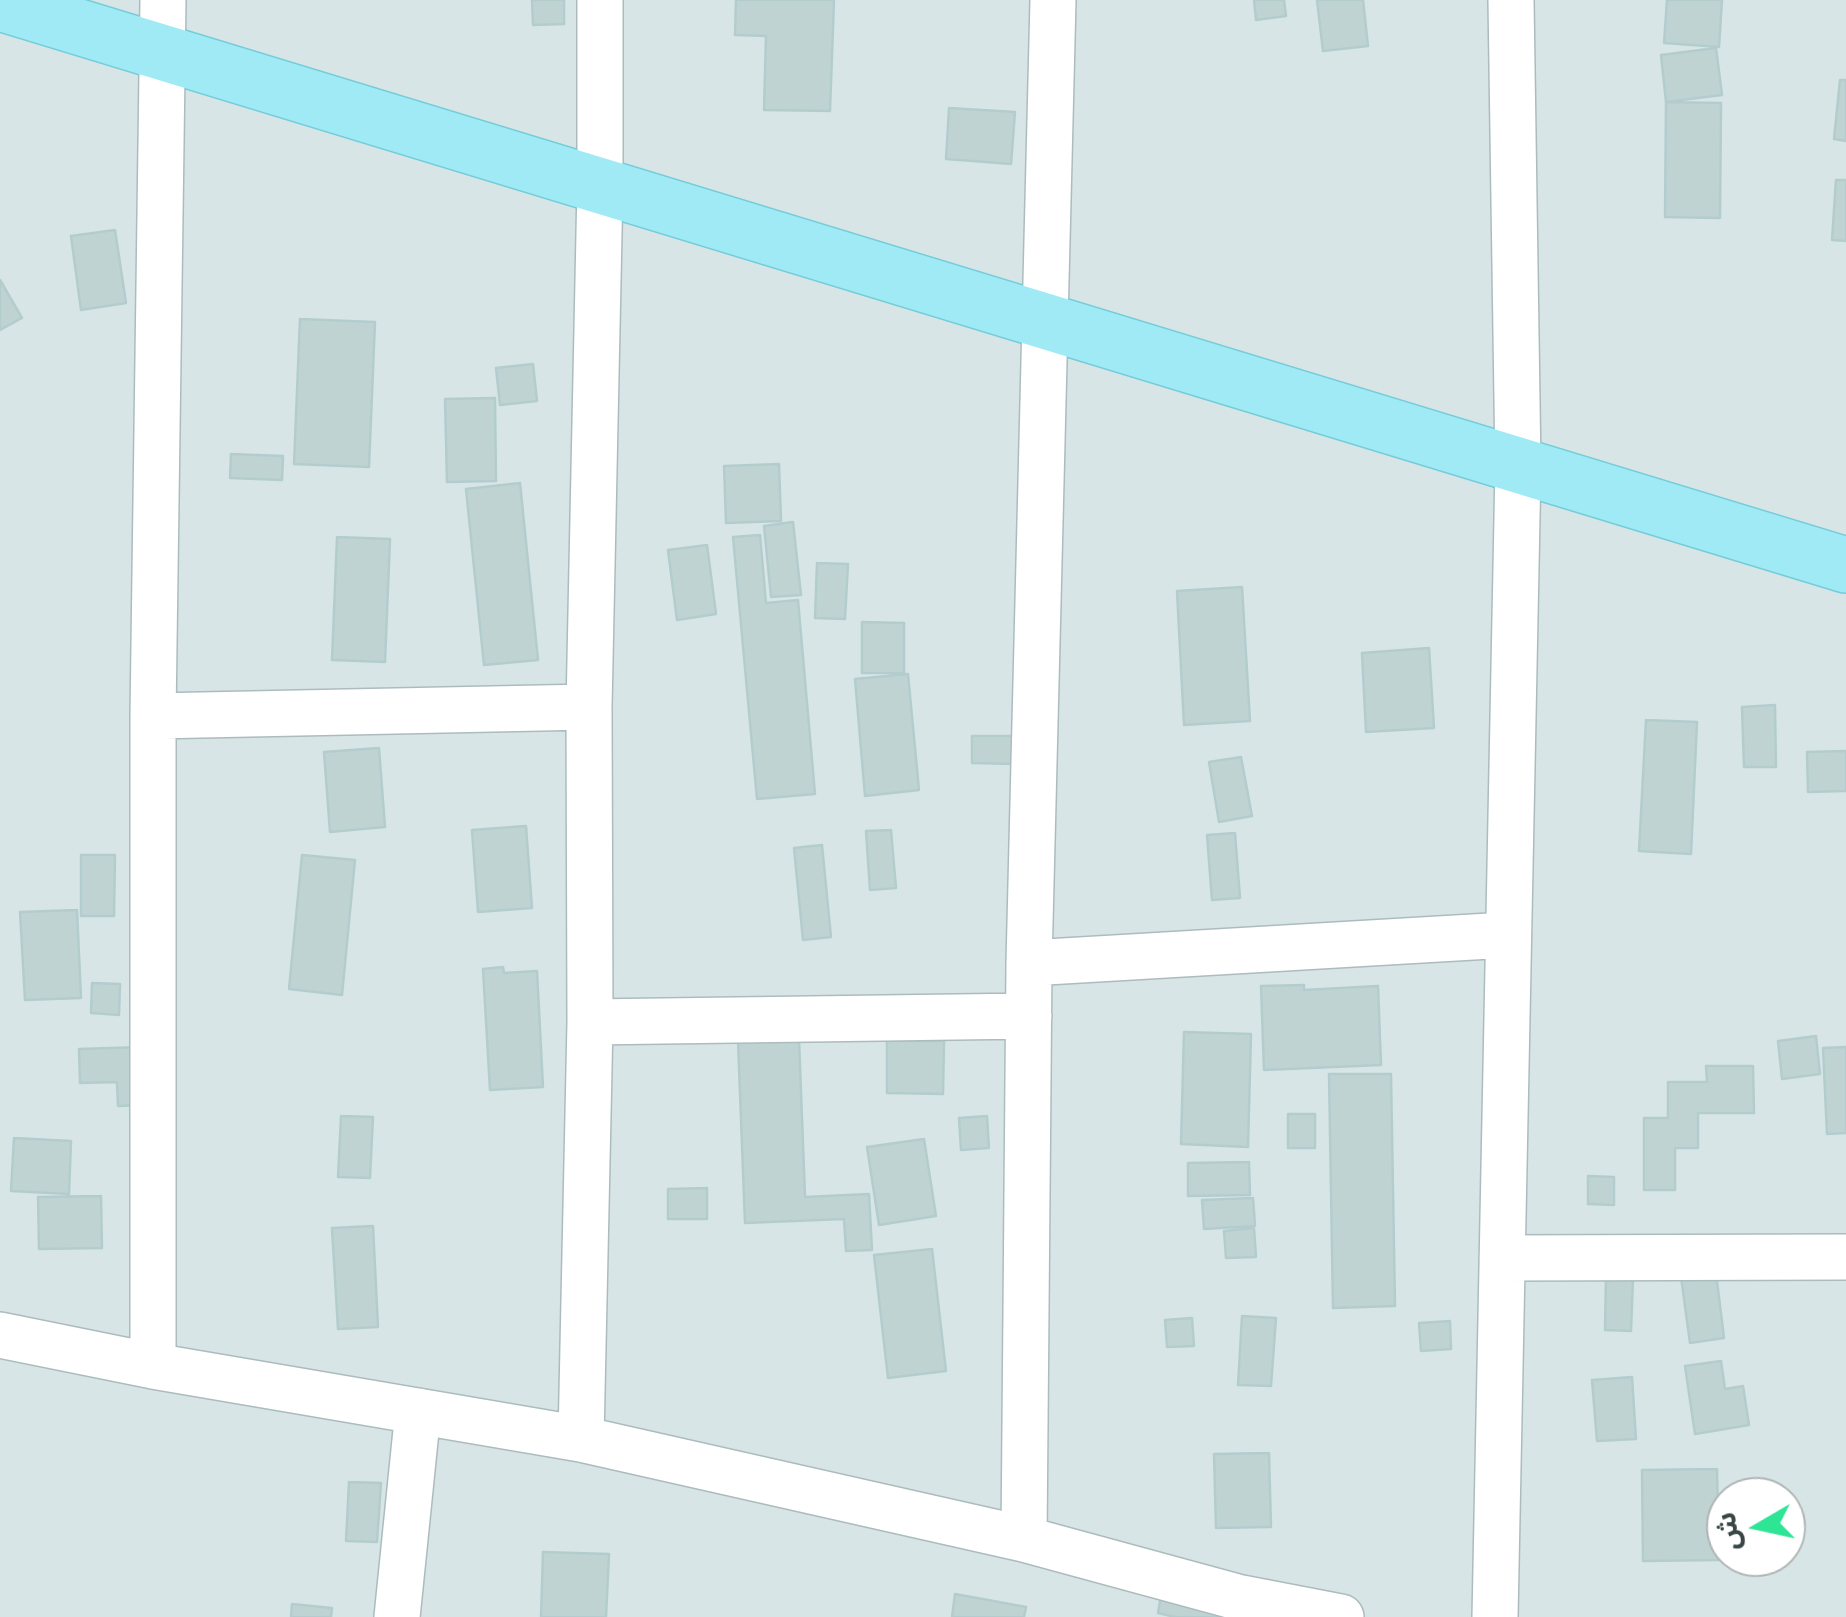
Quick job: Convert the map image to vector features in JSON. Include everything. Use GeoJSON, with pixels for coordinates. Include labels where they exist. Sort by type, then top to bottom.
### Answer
{"type":"FeatureCollection","features":[{"type":"Feature","properties":{"kind":"main road"},"geometry":{"type":"LineString","coordinates":[[0,2],[163,25],[600,186],[1846,566]]}},
{"type":"Feature","properties":{"kind":"street"},"geometry":{"type":"LineString","coordinates":[[581,1439],[590,1022],[589,706],[600,0]]}},
{"type":"Feature","properties":{"kind":"street"},"geometry":{"type":"LineString","coordinates":[[1024,1540],[1029,1016],[1053,0]]}},
{"type":"Feature","properties":{"kind":"street"},"geometry":{"type":"LineString","coordinates":[[1494,1617],[1518,467],[1511,0]]}},
{"type":"Feature","properties":{"kind":"street"},"geometry":{"type":"LineString","coordinates":[[153,1366],[153,716],[163,25]]}},
{"type":"Feature","properties":{"kind":"street"},"geometry":{"type":"LineString","coordinates":[[153,716],[589,706]]}},
{"type":"Feature","properties":{"kind":"street"},"geometry":{"type":"LineString","coordinates":[[1030,963],[1507,935]]}},
{"type":"Feature","properties":{"kind":"street"},"geometry":{"type":"LineString","coordinates":[[590,1022],[1029,1016]]}},
{"type":"Feature","properties":{"kind":"street"},"geometry":{"type":"LineString","coordinates":[[1502,1258],[1846,1257]]}},
{"type":"Feature","properties":{"kind":"street"},"geometry":{"type":"LineString","coordinates":[[0,1335],[153,1366],[581,1439],[1024,1540],[1236,1607],[1341,1617]]}},
{"type":"Feature","properties":{"kind":"street"},"geometry":{"type":"LineString","coordinates":[[397,1617],[418,1411]]}},
{"type":"Feature","properties":{"kind":"shaded area"},"geometry":{"type":"Polygon","coordinates":[[[0,0],[1846,0],[1846,1617],[0,1617],[0,0]]]}},
{"type":"Feature","properties":{"kind":"building"},"geometry":{"type":"Polygon","coordinates":[[[532,0],[564,0],[564,24],[533,25],[532,0]]]}},
{"type":"Feature","properties":{"kind":"building"},"geometry":{"type":"Polygon","coordinates":[[[736,0],[834,0],[830,111],[764,110],[766,36],[735,35],[736,0]]]}},
{"type":"Feature","properties":{"kind":"building"},"geometry":{"type":"Polygon","coordinates":[[[1254,0],[1284,0],[1286,16],[1256,20],[1254,0]]]}},
{"type":"Feature","properties":{"kind":"building"},"geometry":{"type":"Polygon","coordinates":[[[1317,0],[1363,0],[1368,46],[1323,51],[1317,0]]]}},
{"type":"Feature","properties":{"kind":"building"},"geometry":{"type":"Polygon","coordinates":[[[1667,0],[1722,0],[1719,47],[1664,43],[1667,0]]]}},
{"type":"Feature","properties":{"kind":"building"},"geometry":{"type":"Polygon","coordinates":[[[1716,48],[1722,95],[1666,102],[1661,55],[1716,48]]]}},
{"type":"Feature","properties":{"kind":"building"},"geometry":{"type":"Polygon","coordinates":[[[1840,80],[1846,80],[1846,141],[1834,139],[1840,80]]]}},
{"type":"Feature","properties":{"kind":"building"},"geometry":{"type":"Polygon","coordinates":[[[1666,102],[1721,103],[1720,218],[1665,217],[1666,102]]]}},
{"type":"Feature","properties":{"kind":"building"},"geometry":{"type":"Polygon","coordinates":[[[949,108],[1015,112],[1011,164],[946,159],[949,108]]]}},
{"type":"Feature","properties":{"kind":"building"},"geometry":{"type":"Polygon","coordinates":[[[1836,180],[1846,180],[1846,241],[1832,240],[1836,180]]]}},
{"type":"Feature","properties":{"kind":"building"},"geometry":{"type":"Polygon","coordinates":[[[115,230],[126,303],[81,310],[71,236],[115,230]]]}},
{"type":"Feature","properties":{"kind":"building"},"geometry":{"type":"Polygon","coordinates":[[[0,280],[22,318],[0,330],[0,280]]]}},
{"type":"Feature","properties":{"kind":"building"},"geometry":{"type":"Polygon","coordinates":[[[300,319],[375,322],[369,467],[294,464],[300,319]]]}},
{"type":"Feature","properties":{"kind":"building"},"geometry":{"type":"Polygon","coordinates":[[[533,364],[537,401],[500,405],[496,368],[533,364]]]}},
{"type":"Feature","properties":{"kind":"building"},"geometry":{"type":"Polygon","coordinates":[[[495,398],[496,481],[447,482],[445,399],[495,398]]]}},
{"type":"Feature","properties":{"kind":"building"},"geometry":{"type":"Polygon","coordinates":[[[231,454],[283,456],[282,480],[230,478],[231,454]]]}},
{"type":"Feature","properties":{"kind":"building"},"geometry":{"type":"Polygon","coordinates":[[[779,464],[781,521],[726,523],[724,466],[779,464]]]}},
{"type":"Feature","properties":{"kind":"building"},"geometry":{"type":"Polygon","coordinates":[[[520,483],[538,660],[484,665],[466,489],[520,483]]]}},
{"type":"Feature","properties":{"kind":"building"},"geometry":{"type":"Polygon","coordinates":[[[793,522],[801,595],[771,597],[764,526],[793,522]]]}},
{"type":"Feature","properties":{"kind":"building"},"geometry":{"type":"Polygon","coordinates":[[[760,535],[766,603],[798,600],[815,794],[757,799],[733,537],[760,535]]]}},
{"type":"Feature","properties":{"kind":"building"},"geometry":{"type":"Polygon","coordinates":[[[337,537],[390,539],[385,662],[332,660],[337,537]]]}},
{"type":"Feature","properties":{"kind":"building"},"geometry":{"type":"Polygon","coordinates":[[[707,545],[716,614],[677,620],[668,550],[707,545]]]}},
{"type":"Feature","properties":{"kind":"building"},"geometry":{"type":"Polygon","coordinates":[[[817,563],[848,564],[845,619],[815,618],[817,563]]]}},
{"type":"Feature","properties":{"kind":"building"},"geometry":{"type":"Polygon","coordinates":[[[1242,587],[1250,721],[1184,725],[1177,591],[1242,587]]]}},
{"type":"Feature","properties":{"kind":"building"},"geometry":{"type":"Polygon","coordinates":[[[862,622],[904,623],[904,673],[862,673],[862,622]]]}},
{"type":"Feature","properties":{"kind":"building"},"geometry":{"type":"Polygon","coordinates":[[[1429,648],[1434,728],[1366,732],[1362,653],[1429,648]]]}},
{"type":"Feature","properties":{"kind":"building"},"geometry":{"type":"Polygon","coordinates":[[[908,674],[919,790],[865,796],[855,679],[908,674]]]}},
{"type":"Feature","properties":{"kind":"building"},"geometry":{"type":"Polygon","coordinates":[[[1775,705],[1776,767],[1744,767],[1742,707],[1775,705]]]}},
{"type":"Feature","properties":{"kind":"building"},"geometry":{"type":"Polygon","coordinates":[[[1646,720],[1697,722],[1691,854],[1639,851],[1646,720]]]}},
{"type":"Feature","properties":{"kind":"building"},"geometry":{"type":"Polygon","coordinates":[[[972,736],[1015,736],[1015,764],[972,763],[972,736]]]}},
{"type":"Feature","properties":{"kind":"building"},"geometry":{"type":"Polygon","coordinates":[[[379,748],[385,827],[330,832],[324,752],[379,748]]]}},
{"type":"Feature","properties":{"kind":"building"},"geometry":{"type":"Polygon","coordinates":[[[1846,751],[1846,791],[1808,792],[1807,752],[1846,751]]]}},
{"type":"Feature","properties":{"kind":"building"},"geometry":{"type":"Polygon","coordinates":[[[1241,757],[1252,816],[1219,822],[1209,762],[1241,757]]]}},
{"type":"Feature","properties":{"kind":"building"},"geometry":{"type":"Polygon","coordinates":[[[526,826],[532,908],[478,912],[472,830],[526,826]]]}},
{"type":"Feature","properties":{"kind":"building"},"geometry":{"type":"Polygon","coordinates":[[[891,830],[896,888],[870,890],[866,831],[891,830]]]}},
{"type":"Feature","properties":{"kind":"building"},"geometry":{"type":"Polygon","coordinates":[[[1235,833],[1240,898],[1212,900],[1207,835],[1235,833]]]}},
{"type":"Feature","properties":{"kind":"building"},"geometry":{"type":"Polygon","coordinates":[[[822,845],[831,937],[803,940],[794,848],[822,845]]]}},
{"type":"Feature","properties":{"kind":"building"},"geometry":{"type":"Polygon","coordinates":[[[81,855],[115,855],[114,916],[81,916],[81,855]]]}},
{"type":"Feature","properties":{"kind":"building"},"geometry":{"type":"Polygon","coordinates":[[[302,855],[355,860],[342,995],[289,989],[302,855]]]}},
{"type":"Feature","properties":{"kind":"building"},"geometry":{"type":"Polygon","coordinates":[[[77,910],[81,998],[25,1000],[20,912],[77,910]]]}},
{"type":"Feature","properties":{"kind":"building"},"geometry":{"type":"Polygon","coordinates":[[[503,967],[504,973],[537,971],[543,1087],[490,1090],[483,969],[503,967]]]}},
{"type":"Feature","properties":{"kind":"building"},"geometry":{"type":"Polygon","coordinates":[[[92,983],[120,984],[119,1015],[91,1013],[92,983]]]}},
{"type":"Feature","properties":{"kind":"building"},"geometry":{"type":"Polygon","coordinates":[[[1304,985],[1304,990],[1378,986],[1381,1065],[1264,1070],[1261,986],[1304,985]]]}},
{"type":"Feature","properties":{"kind":"building"},"geometry":{"type":"Polygon","coordinates":[[[1184,1032],[1251,1034],[1248,1147],[1181,1144],[1184,1032]]]}},
{"type":"Feature","properties":{"kind":"building"},"geometry":{"type":"Polygon","coordinates":[[[1816,1036],[1820,1074],[1782,1079],[1778,1041],[1816,1036]]]}},
{"type":"Feature","properties":{"kind":"building"},"geometry":{"type":"Polygon","coordinates":[[[799,1039],[805,1197],[869,1194],[872,1250],[846,1251],[844,1219],[745,1223],[738,1041],[799,1039]]]}},
{"type":"Feature","properties":{"kind":"building"},"geometry":{"type":"Polygon","coordinates":[[[887,1041],[944,1041],[943,1094],[887,1093],[887,1041]]]}},
{"type":"Feature","properties":{"kind":"building"},"geometry":{"type":"Polygon","coordinates":[[[143,1047],[145,1105],[118,1106],[117,1082],[80,1083],[79,1049],[143,1047]]]}},
{"type":"Feature","properties":{"kind":"building"},"geometry":{"type":"Polygon","coordinates":[[[1846,1047],[1846,1133],[1827,1134],[1823,1048],[1846,1047]]]}},
{"type":"Feature","properties":{"kind":"building"},"geometry":{"type":"Polygon","coordinates":[[[1706,1066],[1753,1066],[1754,1113],[1698,1113],[1698,1148],[1675,1148],[1675,1190],[1644,1190],[1644,1118],[1668,1118],[1668,1082],[1707,1082],[1706,1066]]]}},
{"type":"Feature","properties":{"kind":"building"},"geometry":{"type":"Polygon","coordinates":[[[1329,1074],[1391,1074],[1395,1306],[1333,1308],[1329,1074]]]}},
{"type":"Feature","properties":{"kind":"building"},"geometry":{"type":"Polygon","coordinates":[[[1288,1114],[1315,1114],[1315,1148],[1288,1148],[1288,1114]]]}},
{"type":"Feature","properties":{"kind":"building"},"geometry":{"type":"Polygon","coordinates":[[[341,1116],[373,1117],[370,1178],[338,1177],[341,1116]]]}},
{"type":"Feature","properties":{"kind":"building"},"geometry":{"type":"Polygon","coordinates":[[[987,1116],[989,1148],[961,1150],[959,1118],[987,1116]]]}},
{"type":"Feature","properties":{"kind":"building"},"geometry":{"type":"Polygon","coordinates":[[[14,1138],[71,1141],[69,1194],[11,1191],[14,1138]]]}},
{"type":"Feature","properties":{"kind":"building"},"geometry":{"type":"Polygon","coordinates":[[[924,1139],[936,1216],[879,1225],[867,1147],[924,1139]]]}},
{"type":"Feature","properties":{"kind":"building"},"geometry":{"type":"Polygon","coordinates":[[[1249,1162],[1250,1195],[1188,1196],[1188,1163],[1249,1162]]]}},
{"type":"Feature","properties":{"kind":"building"},"geometry":{"type":"Polygon","coordinates":[[[1588,1176],[1614,1177],[1614,1205],[1588,1204],[1588,1176]]]}},
{"type":"Feature","properties":{"kind":"building"},"geometry":{"type":"Polygon","coordinates":[[[707,1188],[707,1219],[668,1219],[668,1189],[707,1188]]]}},
{"type":"Feature","properties":{"kind":"building"},"geometry":{"type":"Polygon","coordinates":[[[101,1196],[102,1248],[39,1249],[38,1197],[101,1196]]]}},
{"type":"Feature","properties":{"kind":"building"},"geometry":{"type":"Polygon","coordinates":[[[1253,1198],[1255,1226],[1204,1229],[1202,1200],[1253,1198]]]}},
{"type":"Feature","properties":{"kind":"building"},"geometry":{"type":"Polygon","coordinates":[[[373,1226],[378,1327],[338,1329],[332,1228],[373,1226]]]}},
{"type":"Feature","properties":{"kind":"building"},"geometry":{"type":"Polygon","coordinates":[[[1254,1228],[1256,1257],[1226,1258],[1224,1231],[1254,1228]]]}},
{"type":"Feature","properties":{"kind":"building"},"geometry":{"type":"Polygon","coordinates":[[[932,1249],[946,1371],[888,1378],[874,1255],[932,1249]]]}},
{"type":"Feature","properties":{"kind":"building"},"geometry":{"type":"Polygon","coordinates":[[[1716,1273],[1724,1338],[1690,1343],[1681,1277],[1716,1273]]]}},
{"type":"Feature","properties":{"kind":"building"},"geometry":{"type":"Polygon","coordinates":[[[1606,1277],[1633,1278],[1631,1331],[1605,1330],[1606,1277]]]}},
{"type":"Feature","properties":{"kind":"building"},"geometry":{"type":"Polygon","coordinates":[[[1242,1316],[1276,1318],[1271,1386],[1238,1385],[1242,1316]]]}},
{"type":"Feature","properties":{"kind":"building"},"geometry":{"type":"Polygon","coordinates":[[[1192,1318],[1194,1346],[1167,1347],[1165,1320],[1192,1318]]]}},
{"type":"Feature","properties":{"kind":"building"},"geometry":{"type":"Polygon","coordinates":[[[1450,1321],[1451,1349],[1421,1351],[1419,1323],[1450,1321]]]}},
{"type":"Feature","properties":{"kind":"building"},"geometry":{"type":"Polygon","coordinates":[[[1721,1361],[1725,1389],[1743,1386],[1749,1425],[1695,1434],[1685,1366],[1721,1361]]]}},
{"type":"Feature","properties":{"kind":"building"},"geometry":{"type":"Polygon","coordinates":[[[1632,1377],[1636,1439],[1597,1441],[1592,1380],[1632,1377]]]}},
{"type":"Feature","properties":{"kind":"building"},"geometry":{"type":"Polygon","coordinates":[[[1269,1453],[1271,1527],[1216,1528],[1214,1454],[1269,1453]]]}},
{"type":"Feature","properties":{"kind":"building"},"geometry":{"type":"Polygon","coordinates":[[[1717,1469],[1717,1477],[1706,1477],[1706,1560],[1643,1561],[1642,1470],[1717,1469]]]}},
{"type":"Feature","properties":{"kind":"building"},"geometry":{"type":"Polygon","coordinates":[[[349,1482],[381,1483],[377,1542],[346,1541],[349,1482]]]}},
{"type":"Feature","properties":{"kind":"building"},"geometry":{"type":"Polygon","coordinates":[[[543,1552],[609,1554],[606,1617],[541,1617],[543,1552]]]}},
{"type":"Feature","properties":{"kind":"building"},"geometry":{"type":"Polygon","coordinates":[[[955,1594],[1026,1607],[1024,1617],[952,1617],[955,1594]]]}},
{"type":"Feature","properties":{"kind":"building"},"geometry":{"type":"Polygon","coordinates":[[[1161,1595],[1234,1617],[1175,1617],[1158,1613],[1161,1595]]]}},
{"type":"Feature","properties":{"kind":"building"},"geometry":{"type":"Polygon","coordinates":[[[292,1604],[332,1608],[331,1617],[291,1617],[292,1604]]]}}]}
